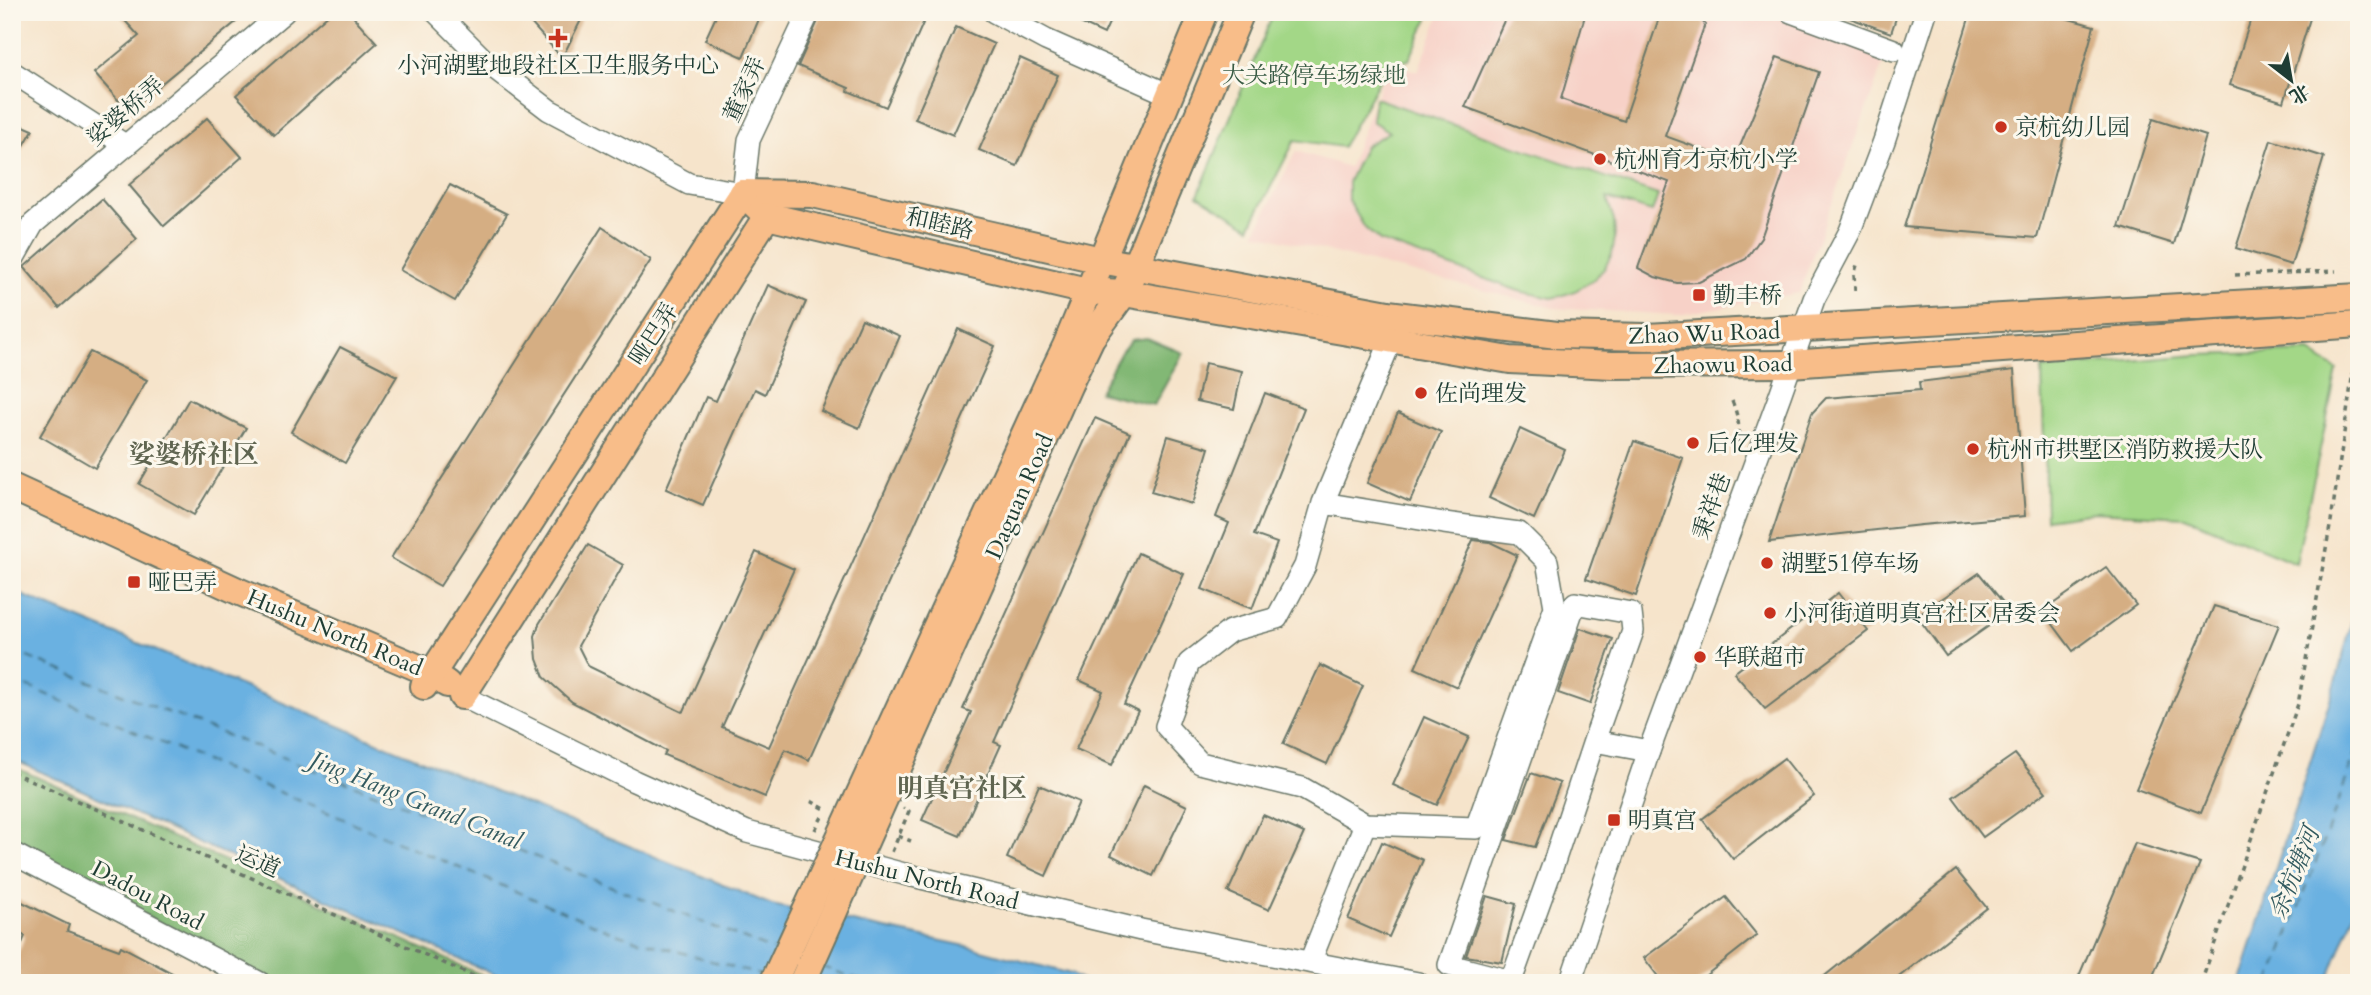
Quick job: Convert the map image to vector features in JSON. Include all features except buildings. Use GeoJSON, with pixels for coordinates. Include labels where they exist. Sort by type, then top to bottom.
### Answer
{"type":"FeatureCollection","features":[{"type":"Feature","properties":{"kind":"main road","name":"Daguan Road"},"geometry":{"type":"LineString","coordinates":[[802,983],[1060,381],[1066,346],[1087,291],[1205,12]]}},
{"type":"Feature","properties":{"kind":"main road","name":"Daguan Road"},"geometry":{"type":"LineString","coordinates":[[773,983],[1060,381],[1124,293],[1241,12]]}},
{"type":"Feature","properties":{"kind":"main road"},"geometry":{"type":"LineString","coordinates":[[743,192],[767,216]]}},
{"type":"Feature","properties":{"kind":"main road","name":"和睦路"},"geometry":{"type":"LineString","coordinates":[[743,192],[813,194],[1135,266]]}},
{"type":"Feature","properties":{"kind":"main road","name":"哑巴弄"},"geometry":{"type":"LineString","coordinates":[[429,680],[743,192]]}},
{"type":"Feature","properties":{"kind":"main road","name":"和睦路"},"geometry":{"type":"LineString","coordinates":[[767,216],[1087,291],[1124,293]]}},
{"type":"Feature","properties":{"kind":"main road","name":"哑巴弄"},"geometry":{"type":"LineString","coordinates":[[462,696],[767,216]]}},
{"type":"Feature","properties":{"kind":"main road","name":"Zhao Wu Road"},"geometry":{"type":"LineString","coordinates":[[1135,266],[1388,314],[1557,335],[1647,337],[2359,297]]}},
{"type":"Feature","properties":{"kind":"main road","name":"Zhaowu Road"},"geometry":{"type":"LineString","coordinates":[[1124,293],[1510,360],[1612,365],[1790,364],[2359,324]]}},
{"type":"Feature","properties":{"kind":"main road","name":"Hushu North Road"},"geometry":{"type":"LineString","coordinates":[[12,487],[462,696]]}},
{"type":"Feature","properties":{"kind":"main road","name":"Hushu North Road"},"geometry":{"type":"LineString","coordinates":[[12,504],[226,601],[429,680]]}},
{"type":"Feature","properties":{"kind":"street","name":"娑婆桥弄"},"geometry":{"type":"LineString","coordinates":[[12,261],[33,224],[284,12]]}},
{"type":"Feature","properties":{"kind":"street","name":"和睦路"},"geometry":{"type":"LineString","coordinates":[[436,12],[484,60],[549,110],[689,184],[743,192]]}},
{"type":"Feature","properties":{"kind":"street","name":"董家弄"},"geometry":{"type":"LineString","coordinates":[[743,192],[749,140],[809,12]]}},
{"type":"Feature","properties":{"kind":"street"},"geometry":{"type":"LineString","coordinates":[[994,12],[1045,40],[1170,95]]}},
{"type":"Feature","properties":{"kind":"street"},"geometry":{"type":"LineString","coordinates":[[1791,12],[1894,50]]}},
{"type":"Feature","properties":{"kind":"street","name":"秉祥巷"},"geometry":{"type":"LineString","coordinates":[[1570,983],[1649,751],[1803,328],[1814,299],[1850,231],[1884,141],[1926,12]]}},
{"type":"Feature","properties":{"kind":"street"},"geometry":{"type":"LineString","coordinates":[[12,72],[125,145]]}},
{"type":"Feature","properties":{"kind":"street"},"geometry":{"type":"LineString","coordinates":[[1323,503],[1519,533],[1547,561],[1555,607],[1476,828],[1365,824],[1302,788],[1200,763],[1166,726],[1189,663],[1230,631],[1277,618],[1305,566],[1323,503],[1392,338]]}},
{"type":"Feature","properties":{"kind":"street"},"geometry":{"type":"LineString","coordinates":[[1575,603],[1631,613],[1633,631],[1594,741],[1511,981],[1449,965],[1575,603]]}},
{"type":"Feature","properties":{"kind":"street","name":"Hushu North Road"},"geometry":{"type":"LineString","coordinates":[[462,696],[634,781],[747,832],[904,874],[1141,930],[1418,983]]}},
{"type":"Feature","properties":{"kind":"street"},"geometry":{"type":"LineString","coordinates":[[1594,741],[1649,751]]}},
{"type":"Feature","properties":{"kind":"street"},"geometry":{"type":"LineString","coordinates":[[1310,962],[1365,824]]}},
{"type":"Feature","properties":{"kind":"street","name":"Dadou Road"},"geometry":{"type":"LineString","coordinates":[[12,853],[260,983]]}},
{"type":"Feature","properties":{"kind":"path"},"geometry":{"type":"LineString","coordinates":[[2235,275],[2336,271]]}},
{"type":"Feature","properties":{"kind":"path"},"geometry":{"type":"LineString","coordinates":[[2201,983],[2298,704],[2331,521],[2359,332]]}},
{"type":"Feature","properties":{"kind":"path","name":"运道"},"geometry":{"type":"LineString","coordinates":[[12,772],[489,983]]}},
{"type":"Feature","properties":{"kind":"path"},"geometry":{"type":"LineString","coordinates":[[811,801],[825,809]]}},
{"type":"Feature","properties":{"kind":"path"},"geometry":{"type":"LineString","coordinates":[[891,853],[909,811],[900,807]]}},
{"type":"Feature","properties":{"kind":"path"},"geometry":{"type":"LineString","coordinates":[[898,836],[911,841]]}},
{"type":"Feature","properties":{"kind":"path"},"geometry":{"type":"LineString","coordinates":[[2356,983],[2359,974]]}},
{"type":"Feature","properties":{"kind":"shaded area","name":"杭州育才京杭小学"},"geometry":{"type":"Polygon","coordinates":[[[1441,12],[1798,12],[1885,58],[1799,293],[1678,315],[1554,308],[1255,233],[1296,151],[1349,167],[1388,65],[1418,71],[1441,12]]]}},
{"type":"Feature","properties":{"kind":"green space","name":"大关路停车场绿地"},"geometry":{"type":"Polygon","coordinates":[[[1274,12],[1431,12],[1409,60],[1388,65],[1342,147],[1295,140],[1250,227],[1198,195],[1274,12]]]}},
{"type":"Feature","properties":{"kind":"green space"},"geometry":{"type":"Polygon","coordinates":[[[1375,98],[1658,195],[1652,212],[1607,198],[1614,221],[1615,238],[1612,254],[1604,269],[1592,281],[1573,292],[1552,298],[1519,291],[1380,241],[1365,228],[1348,200],[1348,182],[1365,146],[1389,132],[1372,121],[1375,98]]]}},
{"type":"Feature","properties":{"kind":"green space"},"geometry":{"type":"Polygon","coordinates":[[[1147,338],[1183,353],[1154,405],[1099,392],[1121,352],[1131,340],[1147,338]]]}},
{"type":"Feature","properties":{"kind":"green space"},"geometry":{"type":"Polygon","coordinates":[[[2310,352],[2337,370],[2296,563],[2185,517],[2094,512],[2046,519],[2042,369],[2196,355],[2310,352]]]}},
{"type":"Feature","properties":{"kind":"green space"},"geometry":{"type":"Polygon","coordinates":[[[12,766],[500,983],[273,983],[12,846],[12,766]]]}},
{"type":"Feature","properties":{"kind":"water","name":"Jing Hang Grand Canal"},"geometry":{"type":"Polygon","coordinates":[[[12,591],[772,905],[966,946],[1071,974],[1086,983],[513,983],[12,759],[12,591]]]}},
{"type":"Feature","properties":{"kind":"water","name":"余杭塘河"},"geometry":{"type":"Polygon","coordinates":[[[2359,594],[2359,899],[2327,983],[2239,983],[2337,678],[2359,594]]]}},
{"type":"Feature","properties":{"kind":"ferry route"},"geometry":{"type":"LineString","coordinates":[[12,651],[773,950]]}},
{"type":"Feature","properties":{"kind":"ferry route"},"geometry":{"type":"LineString","coordinates":[[12,680],[615,933],[763,976]]}},
{"type":"Feature","properties":{"kind":"ferry route"},"geometry":{"type":"LineString","coordinates":[[2270,983],[2359,743]]}},
{"type":"Feature","properties":{"kind":"ferry route"},"geometry":{"type":"LineString","coordinates":[[822,967],[870,983]]}},
{"type":"Feature","properties":{"kind":"place","name":"小河湖墅地段社区卫生服务中心"},"geometry":{"type":"Point","coordinates":[558,38]}},
{"type":"Feature","properties":{"kind":"place","name":"京杭幼儿园"},"geometry":{"type":"Point","coordinates":[2001,127]}},
{"type":"Feature","properties":{"kind":"place","name":"杭州育才京杭小学"},"geometry":{"type":"Point","coordinates":[1600,159]}},
{"type":"Feature","properties":{"kind":"place","name":"勤丰桥"},"geometry":{"type":"Point","coordinates":[1699,295]}},
{"type":"Feature","properties":{"kind":"place","name":"佐尚理发"},"geometry":{"type":"Point","coordinates":[1421,393]}},
{"type":"Feature","properties":{"kind":"place","name":"后亿理发"},"geometry":{"type":"Point","coordinates":[1693,443]}},
{"type":"Feature","properties":{"kind":"place","name":"杭州市拱墅区消防救援大队"},"geometry":{"type":"Point","coordinates":[1973,449]}},
{"type":"Feature","properties":{"kind":"place","name":"湖墅51停车场"},"geometry":{"type":"Point","coordinates":[1767,563]}},
{"type":"Feature","properties":{"kind":"place","name":"哑巴弄"},"geometry":{"type":"Point","coordinates":[134,582]}},
{"type":"Feature","properties":{"kind":"place","name":"小河街道明真宫社区居委会"},"geometry":{"type":"Point","coordinates":[1770,613]}},
{"type":"Feature","properties":{"kind":"place","name":"华联超市"},"geometry":{"type":"Point","coordinates":[1700,657]}},
{"type":"Feature","properties":{"kind":"place","name":"明真宫"},"geometry":{"type":"Point","coordinates":[1614,820]}},
{"type":"Feature","properties":{"kind":"district","name":"娑婆桥社区"},"geometry":{"type":"Point","coordinates":[194,454]}},
{"type":"Feature","properties":{"kind":"district","name":"明真宫社区"},"geometry":{"type":"Point","coordinates":[962,788]}}]}
